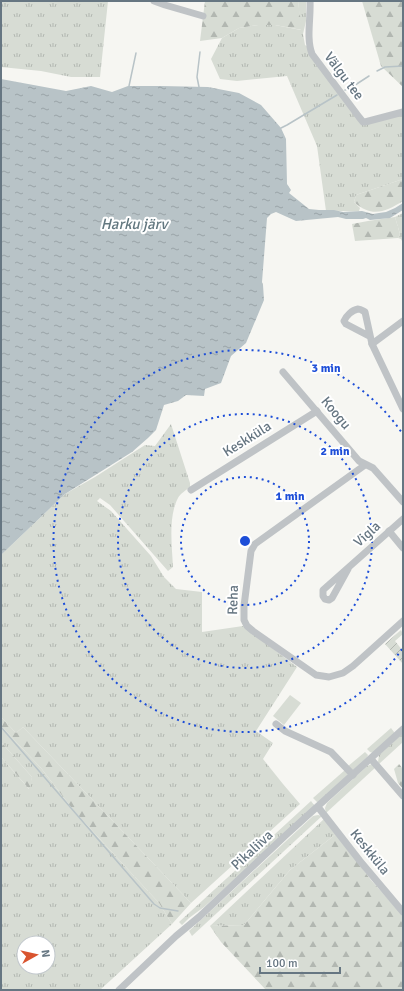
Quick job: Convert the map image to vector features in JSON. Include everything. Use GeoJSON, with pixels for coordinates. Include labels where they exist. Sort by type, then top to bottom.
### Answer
{"type":"FeatureCollection","features":[{"type":"Feature","properties":{"kind":"street"},"geometry":{"type":"LineString","coordinates":[[154,1],[203,16]]}},
{"type":"Feature","properties":{"kind":"street","name":"Välgu tee"},"geometry":{"type":"LineString","coordinates":[[310,1],[310,50],[363,122],[403,112]]}},
{"type":"Feature","properties":{"kind":"street"},"geometry":{"type":"LineString","coordinates":[[372,344],[403,321]]}},
{"type":"Feature","properties":{"kind":"street"},"geometry":{"type":"LineString","coordinates":[[369,336],[403,409]]}},
{"type":"Feature","properties":{"kind":"street","name":"Koogu"},"geometry":{"type":"LineString","coordinates":[[283,372],[359,461],[373,468],[403,502]]}},
{"type":"Feature","properties":{"kind":"street","name":"Keskküla"},"geometry":{"type":"LineString","coordinates":[[191,490],[317,411]]}},
{"type":"Feature","properties":{"kind":"street","name":"Reha"},"geometry":{"type":"LineString","coordinates":[[365,465],[255,544],[251,551],[244,606],[244,620],[253,632],[300,665],[316,675],[329,677],[343,673],[354,666],[403,621]]}},
{"type":"Feature","properties":{"kind":"street","name":"Vigla"},"geometry":{"type":"LineString","coordinates":[[348,569],[403,519]]}},
{"type":"Feature","properties":{"kind":"street"},"geometry":{"type":"LineString","coordinates":[[389,531],[403,548]]}},
{"type":"Feature","properties":{"kind":"street"},"geometry":{"type":"LineString","coordinates":[[276,724],[285,731],[331,752],[353,775]]}},
{"type":"Feature","properties":{"kind":"street","name":"Pikaliiva"},"geometry":{"type":"LineString","coordinates":[[119,990],[180,932],[199,917],[286,835],[403,729]]}},
{"type":"Feature","properties":{"kind":"street"},"geometry":{"type":"LineString","coordinates":[[371,759],[403,796]]}},
{"type":"Feature","properties":{"kind":"street","name":"Keskküla"},"geometry":{"type":"LineString","coordinates":[[318,807],[360,861],[403,912]]}},
{"type":"Feature","properties":{"kind":"green space"},"geometry":{"type":"Polygon","coordinates":[[[1,1],[108,1],[100,77],[71,77],[41,71],[1,67],[1,1]]]}},
{"type":"Feature","properties":{"kind":"green space"},"geometry":{"type":"Polygon","coordinates":[[[205,1],[298,1],[302,30],[275,25],[258,25],[239,28],[222,38],[200,41],[205,1]]]}},
{"type":"Feature","properties":{"kind":"green space"},"geometry":{"type":"Polygon","coordinates":[[[298,1],[306,1],[306,21],[303,34],[305,45],[308,47],[359,121],[403,114],[403,179],[356,195],[354,202],[360,208],[359,211],[326,211],[317,146],[287,76],[237,81],[220,79],[211,59],[222,38],[239,28],[258,25],[275,25],[301,30],[298,1]]]}},
{"type":"Feature","properties":{"kind":"green space"},"geometry":{"type":"Polygon","coordinates":[[[362,1],[403,1],[403,87],[381,66],[362,1]]]}},
{"type":"Feature","properties":{"kind":"green space"},"geometry":{"type":"Polygon","coordinates":[[[403,179],[403,201],[390,208],[373,212],[354,202],[356,195],[403,179]]]}},
{"type":"Feature","properties":{"kind":"green space"},"geometry":{"type":"Polygon","coordinates":[[[403,213],[403,243],[401,239],[398,238],[400,234],[395,217],[403,213]]]}},
{"type":"Feature","properties":{"kind":"green space"},"geometry":{"type":"Polygon","coordinates":[[[395,217],[400,234],[398,238],[355,241],[352,224],[395,217]]]}},
{"type":"Feature","properties":{"kind":"green space"},"geometry":{"type":"Polygon","coordinates":[[[171,424],[190,483],[190,487],[178,498],[173,514],[171,532],[173,567],[168,571],[110,505],[100,498],[97,501],[111,511],[151,556],[164,577],[176,589],[202,592],[202,632],[243,626],[297,667],[256,731],[273,743],[263,759],[300,804],[191,903],[23,727],[16,733],[1,717],[1,555],[65,494],[145,445],[155,446],[171,424]]]}},
{"type":"Feature","properties":{"kind":"green space"},"geometry":{"type":"Polygon","coordinates":[[[401,630],[403,634],[395,641],[403,651],[403,664],[385,644],[401,630]]]}},
{"type":"Feature","properties":{"kind":"green space"},"geometry":{"type":"Polygon","coordinates":[[[290,695],[301,703],[284,725],[273,716],[290,695]]]}},
{"type":"Feature","properties":{"kind":"green space"},"geometry":{"type":"Polygon","coordinates":[[[1,717],[16,733],[23,727],[191,903],[172,924],[159,903],[74,811],[41,768],[1,726],[1,717]]]}},
{"type":"Feature","properties":{"kind":"green space"},"geometry":{"type":"Polygon","coordinates":[[[1,726],[41,768],[74,811],[159,903],[172,924],[100,990],[1,990],[1,757],[29,789],[32,777],[1,742],[1,726]]]}},
{"type":"Feature","properties":{"kind":"green space"},"geometry":{"type":"Polygon","coordinates":[[[391,728],[394,734],[373,753],[367,749],[391,728]]]}},
{"type":"Feature","properties":{"kind":"green space"},"geometry":{"type":"Polygon","coordinates":[[[403,733],[403,742],[379,764],[379,755],[403,733]]]}},
{"type":"Feature","properties":{"kind":"green space"},"geometry":{"type":"Polygon","coordinates":[[[1,742],[32,777],[30,790],[1,757],[1,742]]]}},
{"type":"Feature","properties":{"kind":"green space"},"geometry":{"type":"Polygon","coordinates":[[[365,752],[368,755],[367,757],[352,771],[347,767],[365,752]]]}},
{"type":"Feature","properties":{"kind":"green space"},"geometry":{"type":"Polygon","coordinates":[[[372,764],[376,767],[326,813],[325,808],[327,803],[367,766],[372,764]]]}},
{"type":"Feature","properties":{"kind":"green space"},"geometry":{"type":"Polygon","coordinates":[[[399,764],[403,769],[403,789],[398,783],[394,769],[399,764]]]}},
{"type":"Feature","properties":{"kind":"green space"},"geometry":{"type":"Polygon","coordinates":[[[345,770],[348,775],[318,803],[313,798],[345,770]]]}},
{"type":"Feature","properties":{"kind":"green space"},"geometry":{"type":"Polygon","coordinates":[[[311,801],[314,808],[204,907],[182,925],[179,922],[311,801]]]}},
{"type":"Feature","properties":{"kind":"green space"},"geometry":{"type":"Polygon","coordinates":[[[313,816],[322,816],[192,936],[189,931],[313,816]]]}},
{"type":"Feature","properties":{"kind":"green space"},"geometry":{"type":"Polygon","coordinates":[[[324,819],[336,834],[290,870],[244,925],[210,926],[324,819]]]}},
{"type":"Feature","properties":{"kind":"green space"},"geometry":{"type":"Polygon","coordinates":[[[336,834],[371,880],[403,916],[403,990],[266,990],[221,942],[210,926],[244,925],[290,870],[336,834]]]}},
{"type":"Feature","properties":{"kind":"water","name":"Harku järv"},"geometry":{"type":"Polygon","coordinates":[[[1,79],[66,91],[91,86],[112,92],[128,86],[161,86],[208,87],[239,93],[261,105],[281,128],[286,139],[287,184],[291,190],[289,193],[309,209],[334,210],[343,212],[362,211],[373,214],[386,212],[403,203],[403,210],[390,218],[370,220],[366,218],[346,219],[338,217],[296,221],[276,212],[271,214],[267,218],[262,282],[264,300],[246,343],[231,356],[221,383],[205,389],[204,396],[186,395],[178,401],[164,405],[156,430],[148,438],[132,452],[65,494],[1,555],[1,79]]]}},
{"type":"Feature","properties":{"kind":"waterway"},"geometry":{"type":"LineString","coordinates":[[199,87],[197,77],[200,52]]}},
{"type":"Feature","properties":{"kind":"waterway"},"geometry":{"type":"LineString","coordinates":[[129,86],[136,53]]}},
{"type":"Feature","properties":{"kind":"waterway"},"geometry":{"type":"LineString","coordinates":[[377,71],[385,67],[403,66]]}},
{"type":"Feature","properties":{"kind":"waterway"},"geometry":{"type":"LineString","coordinates":[[345,90],[369,76]]}},
{"type":"Feature","properties":{"kind":"waterway"},"geometry":{"type":"LineString","coordinates":[[281,128],[337,95]]}},
{"type":"Feature","properties":{"kind":"waterway"},"geometry":{"type":"LineString","coordinates":[[1,727],[154,904],[160,908],[178,911]]}}]}
